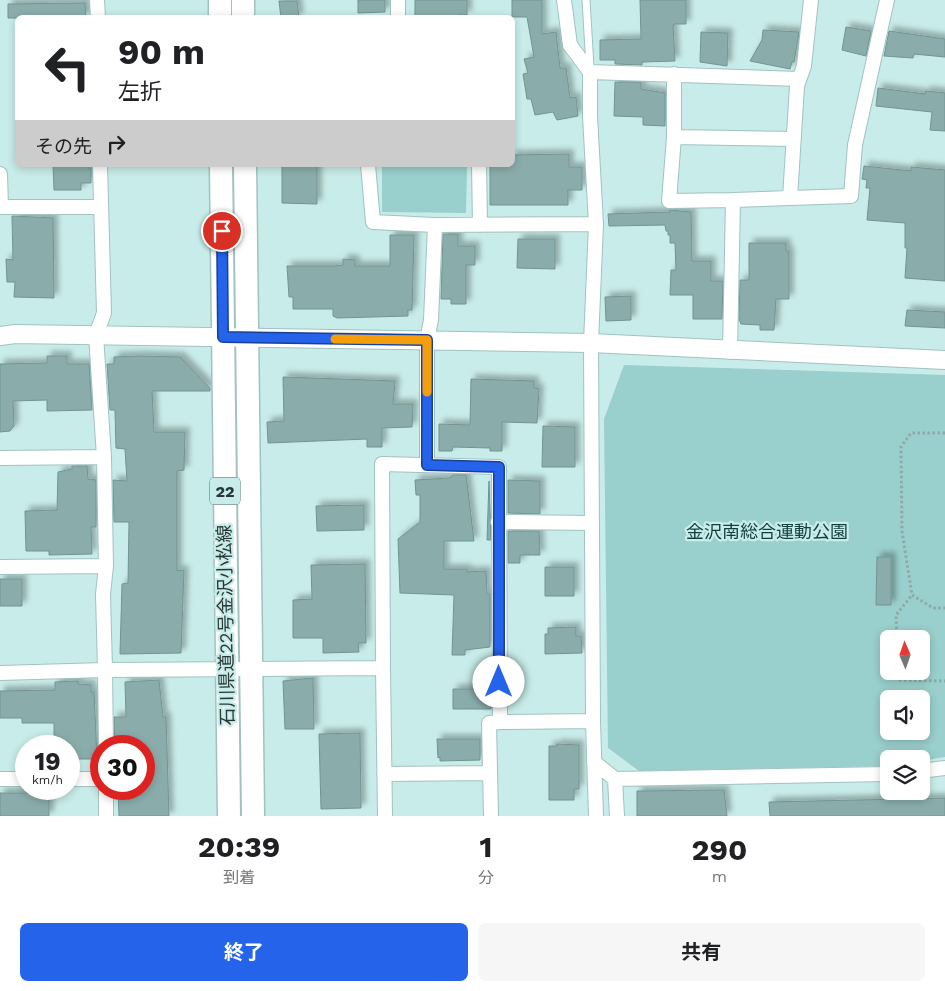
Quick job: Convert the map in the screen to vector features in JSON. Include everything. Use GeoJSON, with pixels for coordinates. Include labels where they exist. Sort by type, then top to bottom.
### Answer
{"type":"FeatureCollection","features":[{"type":"Feature","properties":{"kind":"main road"},"geometry":{"type":"LineString","coordinates":[[220,0],[220,15]]}},
{"type":"Feature","properties":{"kind":"main road"},"geometry":{"type":"LineString","coordinates":[[243,0],[243,15]]}},
{"type":"Feature","properties":{"kind":"main road","name":"石川県道22号金沢小松線"},"geometry":{"type":"LineString","coordinates":[[221,167],[226,539],[225,670],[229,816]]}},
{"type":"Feature","properties":{"kind":"main road","name":"石川県道22号金沢小松線"},"geometry":{"type":"LineString","coordinates":[[245,167],[253,816]]}},
{"type":"Feature","properties":{"kind":"street"},"geometry":{"type":"LineString","coordinates":[[98,0],[98,15]]}},
{"type":"Feature","properties":{"kind":"street"},"geometry":{"type":"LineString","coordinates":[[398,0],[398,15]]}},
{"type":"Feature","properties":{"kind":"street"},"geometry":{"type":"LineString","coordinates":[[564,0],[570,45],[590,72],[590,116],[596,224],[591,343],[593,721],[596,816]]}},
{"type":"Feature","properties":{"kind":"street"},"geometry":{"type":"LineString","coordinates":[[790,198],[799,80],[804,66],[811,0]]}},
{"type":"Feature","properties":{"kind":"street"},"geometry":{"type":"LineString","coordinates":[[674,74],[674,137],[669,201],[851,196],[855,145],[887,0]]}},
{"type":"Feature","properties":{"kind":"street"},"geometry":{"type":"LineString","coordinates":[[590,72],[799,80]]}},
{"type":"Feature","properties":{"kind":"street"},"geometry":{"type":"LineString","coordinates":[[674,137],[794,140]]}},
{"type":"Feature","properties":{"kind":"street"},"geometry":{"type":"LineString","coordinates":[[100,167],[104,313],[96,335],[104,457],[106,566],[103,594],[106,735]]}},
{"type":"Feature","properties":{"kind":"street"},"geometry":{"type":"LineString","coordinates":[[368,167],[373,222],[436,225],[596,224]]}},
{"type":"Feature","properties":{"kind":"street"},"geometry":{"type":"LineString","coordinates":[[479,167],[480,225]]}},
{"type":"Feature","properties":{"kind":"street"},"geometry":{"type":"LineString","coordinates":[[0,174],[0,207],[101,206]]}},
{"type":"Feature","properties":{"kind":"street"},"geometry":{"type":"LineString","coordinates":[[730,352],[733,200]]}},
{"type":"Feature","properties":{"kind":"street"},"geometry":{"type":"LineString","coordinates":[[427,465],[427,340],[431,320],[436,225]]}},
{"type":"Feature","properties":{"kind":"street"},"geometry":{"type":"LineString","coordinates":[[0,336],[15,334],[591,343],[730,352],[945,360]]}},
{"type":"Feature","properties":{"kind":"street"},"geometry":{"type":"LineString","coordinates":[[0,458],[104,457]]}},
{"type":"Feature","properties":{"kind":"street"},"geometry":{"type":"LineString","coordinates":[[385,816],[382,464],[499,467],[500,722]]}},
{"type":"Feature","properties":{"kind":"street"},"geometry":{"type":"LineString","coordinates":[[498,522],[592,523]]}},
{"type":"Feature","properties":{"kind":"street"},"geometry":{"type":"LineString","coordinates":[[0,567],[106,566]]}},
{"type":"Feature","properties":{"kind":"street"},"geometry":{"type":"LineString","coordinates":[[0,673],[105,670],[383,668]]}},
{"type":"Feature","properties":{"kind":"street"},"geometry":{"type":"LineString","coordinates":[[491,816],[489,723],[593,721]]}},
{"type":"Feature","properties":{"kind":"street"},"geometry":{"type":"LineString","coordinates":[[594,762],[615,779],[880,774]]}},
{"type":"Feature","properties":{"kind":"street"},"geometry":{"type":"LineString","coordinates":[[930,770],[945,768]]}},
{"type":"Feature","properties":{"kind":"street"},"geometry":{"type":"LineString","coordinates":[[384,774],[490,773]]}},
{"type":"Feature","properties":{"kind":"street"},"geometry":{"type":"LineString","coordinates":[[0,779],[15,779]]}},
{"type":"Feature","properties":{"kind":"street"},"geometry":{"type":"LineString","coordinates":[[615,779],[617,816]]}},
{"type":"Feature","properties":{"kind":"street"},"geometry":{"type":"LineString","coordinates":[[106,800],[106,816]]}},
{"type":"Feature","properties":{"kind":"lane"},"geometry":{"type":"LineString","coordinates":[[586,0],[590,72]]}},
{"type":"Feature","properties":{"kind":"path"},"geometry":{"type":"LineString","coordinates":[[897,630],[896,615],[912,595],[902,531],[901,448],[911,433],[945,433]]}},
{"type":"Feature","properties":{"kind":"path"},"geometry":{"type":"LineString","coordinates":[[912,595],[933,608],[945,608]]}},
{"type":"Feature","properties":{"kind":"path"},"geometry":{"type":"LineString","coordinates":[[898,680],[945,681]]}},
{"type":"Feature","properties":{"kind":"green space"},"geometry":{"type":"Polygon","coordinates":[[[382,167],[467,167],[466,213],[382,212],[382,167]]]}},
{"type":"Feature","properties":{"kind":"green space","name":"金沢南総合運動公園"},"geometry":{"type":"Polygon","coordinates":[[[624,365],[945,375],[945,757],[930,760],[930,750],[880,750],[880,766],[639,771],[608,748],[604,419],[624,365]]]}},
{"type":"Feature","properties":{"kind":"building"},"geometry":{"type":"Polygon","coordinates":[[[358,0],[385,0],[385,12],[358,13],[358,0]]]}},
{"type":"Feature","properties":{"kind":"building"},"geometry":{"type":"Polygon","coordinates":[[[415,0],[467,0],[467,15],[415,15],[415,0]]]}},
{"type":"Feature","properties":{"kind":"building"},"geometry":{"type":"Polygon","coordinates":[[[512,0],[542,0],[542,34],[556,32],[560,68],[566,68],[570,98],[576,97],[578,116],[557,120],[553,112],[535,115],[531,99],[527,99],[523,74],[528,73],[524,59],[534,57],[527,17],[515,17],[515,15],[512,15],[512,0]]]}},
{"type":"Feature","properties":{"kind":"building"},"geometry":{"type":"Polygon","coordinates":[[[640,0],[686,0],[686,24],[674,24],[673,27],[675,61],[642,62],[642,65],[615,64],[615,60],[600,60],[600,40],[641,39],[640,0]]]}},
{"type":"Feature","properties":{"kind":"building"},"geometry":{"type":"Polygon","coordinates":[[[279,1],[297,1],[299,15],[281,15],[279,1]]]}},
{"type":"Feature","properties":{"kind":"building"},"geometry":{"type":"Polygon","coordinates":[[[85,3],[86,15],[15,15],[15,18],[8,18],[8,4],[85,3]]]}},
{"type":"Feature","properties":{"kind":"building"},"geometry":{"type":"Polygon","coordinates":[[[846,27],[871,31],[866,56],[842,50],[846,27]]]}},
{"type":"Feature","properties":{"kind":"building"},"geometry":{"type":"Polygon","coordinates":[[[763,30],[799,32],[794,62],[792,62],[790,69],[750,61],[762,40],[763,30]]]}},
{"type":"Feature","properties":{"kind":"building"},"geometry":{"type":"Polygon","coordinates":[[[889,31],[945,39],[945,57],[914,54],[913,58],[884,56],[889,31]]]}},
{"type":"Feature","properties":{"kind":"building"},"geometry":{"type":"Polygon","coordinates":[[[701,32],[728,33],[727,66],[700,62],[701,32]]]}},
{"type":"Feature","properties":{"kind":"building"},"geometry":{"type":"Polygon","coordinates":[[[615,82],[641,82],[641,89],[665,93],[665,126],[643,125],[643,117],[614,116],[615,82]]]}},
{"type":"Feature","properties":{"kind":"building"},"geometry":{"type":"Polygon","coordinates":[[[878,88],[925,94],[926,91],[945,93],[945,131],[930,130],[932,112],[876,106],[878,88]]]}},
{"type":"Feature","properties":{"kind":"building"},"geometry":{"type":"Polygon","coordinates":[[[569,154],[569,167],[582,167],[582,190],[568,190],[568,205],[490,205],[490,167],[515,167],[515,155],[569,154]]]}},
{"type":"Feature","properties":{"kind":"building"},"geometry":{"type":"Polygon","coordinates":[[[864,166],[911,171],[911,167],[945,170],[945,281],[905,278],[907,248],[905,248],[905,223],[867,220],[870,188],[866,188],[867,180],[862,179],[864,166]]]}},
{"type":"Feature","properties":{"kind":"building"},"geometry":{"type":"Polygon","coordinates":[[[53,167],[91,168],[91,183],[81,183],[81,190],[54,190],[53,167]]]}},
{"type":"Feature","properties":{"kind":"building"},"geometry":{"type":"Polygon","coordinates":[[[282,167],[317,167],[317,204],[282,203],[282,167]]]}},
{"type":"Feature","properties":{"kind":"building"},"geometry":{"type":"Polygon","coordinates":[[[669,210],[691,212],[692,261],[711,261],[711,281],[723,281],[722,319],[693,319],[693,295],[670,295],[671,270],[676,270],[675,243],[670,243],[670,235],[666,231],[665,225],[609,226],[608,214],[670,212],[669,210]]]}},
{"type":"Feature","properties":{"kind":"building"},"geometry":{"type":"Polygon","coordinates":[[[12,216],[53,218],[54,298],[14,297],[15,282],[7,282],[6,259],[13,260],[12,216]]]}},
{"type":"Feature","properties":{"kind":"building"},"geometry":{"type":"Polygon","coordinates":[[[443,234],[458,234],[458,246],[475,246],[475,265],[466,265],[466,304],[451,304],[451,299],[441,299],[443,234]]]}},
{"type":"Feature","properties":{"kind":"building"},"geometry":{"type":"Polygon","coordinates":[[[390,235],[414,235],[412,310],[408,310],[408,316],[337,318],[333,316],[333,309],[293,309],[293,297],[289,297],[287,266],[343,265],[343,259],[355,260],[355,266],[390,266],[390,235]]]}},
{"type":"Feature","properties":{"kind":"building"},"geometry":{"type":"Polygon","coordinates":[[[518,239],[555,239],[555,269],[517,268],[518,239]]]}},
{"type":"Feature","properties":{"kind":"building"},"geometry":{"type":"Polygon","coordinates":[[[749,243],[786,243],[786,251],[789,251],[789,299],[776,299],[774,330],[760,330],[760,325],[741,324],[739,319],[740,280],[749,280],[749,243]]]}},
{"type":"Feature","properties":{"kind":"building"},"geometry":{"type":"Polygon","coordinates":[[[631,296],[631,320],[606,321],[605,297],[631,296]]]}},
{"type":"Feature","properties":{"kind":"building"},"geometry":{"type":"Polygon","coordinates":[[[907,310],[945,312],[945,328],[905,326],[907,310]]]}},
{"type":"Feature","properties":{"kind":"building"},"geometry":{"type":"Polygon","coordinates":[[[47,356],[67,356],[67,364],[89,364],[92,410],[47,411],[47,400],[13,401],[14,426],[10,431],[0,432],[0,364],[47,363],[47,356]]]}},
{"type":"Feature","properties":{"kind":"building"},"geometry":{"type":"Polygon","coordinates":[[[114,357],[180,357],[210,388],[210,391],[152,391],[154,432],[185,432],[184,470],[177,471],[177,571],[184,570],[181,653],[120,654],[122,584],[128,583],[129,522],[114,522],[113,480],[127,481],[125,449],[116,448],[115,410],[110,410],[107,364],[114,364],[114,357]]]}},
{"type":"Feature","properties":{"kind":"building"},"geometry":{"type":"Polygon","coordinates":[[[283,377],[395,381],[393,404],[413,404],[412,427],[382,428],[382,447],[367,447],[367,439],[268,443],[267,422],[284,421],[283,377]]]}},
{"type":"Feature","properties":{"kind":"building"},"geometry":{"type":"Polygon","coordinates":[[[471,379],[534,381],[534,388],[539,389],[537,423],[502,422],[502,451],[490,451],[490,448],[453,447],[452,451],[439,451],[439,424],[470,425],[471,379]]]}},
{"type":"Feature","properties":{"kind":"building"},"geometry":{"type":"Polygon","coordinates":[[[543,426],[575,427],[575,467],[542,467],[543,426]]]}},
{"type":"Feature","properties":{"kind":"building"},"geometry":{"type":"Polygon","coordinates":[[[72,466],[87,466],[88,479],[96,480],[96,527],[91,527],[92,554],[49,555],[49,551],[26,551],[25,511],[57,510],[58,472],[72,469],[72,466]]]}},
{"type":"Feature","properties":{"kind":"building"},"geometry":{"type":"Polygon","coordinates":[[[453,475],[466,475],[474,541],[444,541],[444,569],[467,569],[467,572],[486,571],[487,594],[490,594],[490,647],[465,650],[465,655],[452,655],[454,595],[400,593],[398,539],[420,522],[420,495],[416,495],[415,480],[450,478],[453,475]]]}},
{"type":"Feature","properties":{"kind":"building"},"geometry":{"type":"Polygon","coordinates":[[[508,480],[540,481],[540,514],[508,513],[508,480]]]}},
{"type":"Feature","properties":{"kind":"building"},"geometry":{"type":"Polygon","coordinates":[[[489,481],[491,540],[487,540],[489,481]]]}},
{"type":"Feature","properties":{"kind":"building"},"geometry":{"type":"Polygon","coordinates":[[[364,505],[364,530],[317,531],[316,506],[364,505]]]}},
{"type":"Feature","properties":{"kind":"building"},"geometry":{"type":"Polygon","coordinates":[[[508,531],[539,531],[540,555],[520,555],[520,563],[508,563],[508,531]]]}},
{"type":"Feature","properties":{"kind":"building"},"geometry":{"type":"Polygon","coordinates":[[[877,557],[891,557],[891,605],[876,605],[877,557]]]}},
{"type":"Feature","properties":{"kind":"building"},"geometry":{"type":"Polygon","coordinates":[[[365,564],[366,643],[358,643],[359,652],[323,653],[323,638],[293,638],[293,600],[312,599],[311,565],[365,564]]]}},
{"type":"Feature","properties":{"kind":"building"},"geometry":{"type":"Polygon","coordinates":[[[545,567],[574,567],[574,596],[545,596],[545,567]]]}},
{"type":"Feature","properties":{"kind":"building"},"geometry":{"type":"Polygon","coordinates":[[[0,579],[22,579],[22,606],[0,606],[0,579]]]}},
{"type":"Feature","properties":{"kind":"building"},"geometry":{"type":"Polygon","coordinates":[[[576,627],[576,636],[581,636],[582,653],[545,654],[545,634],[548,634],[548,628],[576,627]]]}},
{"type":"Feature","properties":{"kind":"building"},"geometry":{"type":"Polygon","coordinates":[[[313,678],[314,729],[285,729],[283,681],[313,678]]]}},
{"type":"Feature","properties":{"kind":"building"},"geometry":{"type":"Polygon","coordinates":[[[159,680],[163,717],[166,717],[169,816],[119,816],[118,800],[155,800],[155,735],[115,735],[114,717],[126,717],[125,682],[159,680]]]}},
{"type":"Feature","properties":{"kind":"building"},"geometry":{"type":"Polygon","coordinates":[[[78,681],[78,684],[91,685],[91,692],[94,692],[96,735],[90,735],[90,759],[80,759],[80,735],[54,735],[54,723],[22,723],[22,718],[0,718],[0,691],[55,690],[55,682],[78,681]]]}},
{"type":"Feature","properties":{"kind":"building"},"geometry":{"type":"Polygon","coordinates":[[[453,689],[484,689],[484,697],[491,698],[491,709],[453,709],[453,689]]]}},
{"type":"Feature","properties":{"kind":"building"},"geometry":{"type":"Polygon","coordinates":[[[360,733],[361,808],[321,809],[319,734],[360,733]]]}},
{"type":"Feature","properties":{"kind":"building"},"geometry":{"type":"Polygon","coordinates":[[[437,739],[480,739],[480,760],[440,761],[440,757],[438,758],[437,739]]]}},
{"type":"Feature","properties":{"kind":"building"},"geometry":{"type":"Polygon","coordinates":[[[557,744],[579,745],[579,789],[574,789],[574,800],[549,800],[549,746],[557,746],[557,744]]]}},
{"type":"Feature","properties":{"kind":"building"},"geometry":{"type":"Polygon","coordinates":[[[724,790],[727,816],[637,816],[637,791],[724,790]]]}},
{"type":"Feature","properties":{"kind":"building"},"geometry":{"type":"Polygon","coordinates":[[[0,793],[15,793],[15,800],[49,800],[49,816],[0,816],[0,793]]]}},
{"type":"Feature","properties":{"kind":"building"},"geometry":{"type":"Polygon","coordinates":[[[930,798],[945,798],[945,816],[770,816],[769,802],[930,800],[930,798]]]}},
{"type":"Feature","properties":{"kind":"slow traffic"},"geometry":{"type":"LineString","coordinates":[[335,339],[427,340],[427,392]]}},
{"type":"Feature","properties":{"kind":"route"},"geometry":{"type":"LineString","coordinates":[[222,231],[223,337],[427,340],[427,465],[499,467],[499,682]]}}]}
